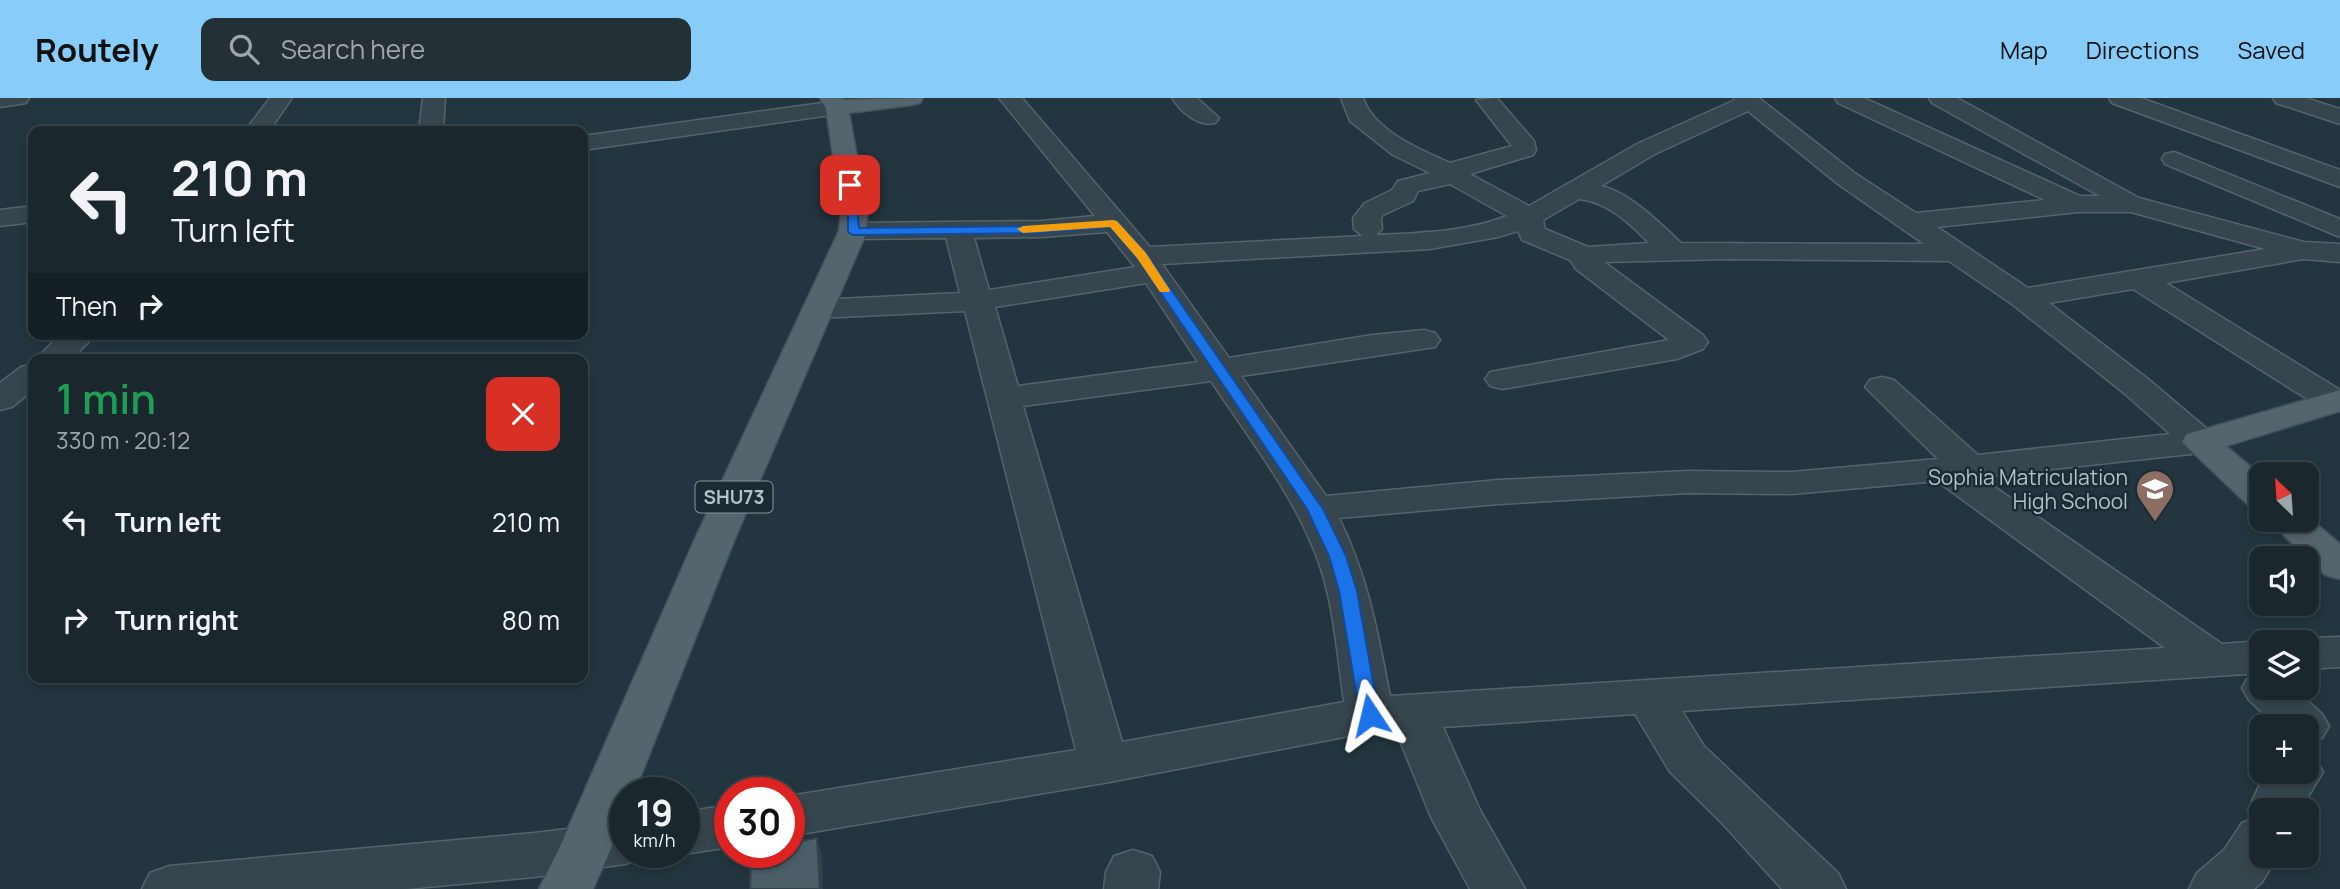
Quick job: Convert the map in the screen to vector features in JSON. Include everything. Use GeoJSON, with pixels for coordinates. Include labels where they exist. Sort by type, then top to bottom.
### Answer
{"type":"FeatureCollection","features":[{"type":"Feature","properties":{"kind":"main road"},"geometry":{"type":"LineString","coordinates":[[834,103],[912,98]]}},
{"type":"Feature","properties":{"kind":"main road","name":"SHU73"},"geometry":{"type":"LineString","coordinates":[[592,861],[714,541],[853,232],[854,211],[834,103]]}},
{"type":"Feature","properties":{"kind":"main road"},"geometry":{"type":"LineString","coordinates":[[2200,442],[2337,401]]}},
{"type":"Feature","properties":{"kind":"main road"},"geometry":{"type":"LineString","coordinates":[[2200,442],[2249,485]]}},
{"type":"Feature","properties":{"kind":"main road"},"geometry":{"type":"LineString","coordinates":[[2302,532],[2340,566]]}},
{"type":"Feature","properties":{"kind":"street"},"geometry":{"type":"LineString","coordinates":[[0,100],[18,98]]}},
{"type":"Feature","properties":{"kind":"street"},"geometry":{"type":"LineString","coordinates":[[261,126],[281,98]]}},
{"type":"Feature","properties":{"kind":"street"},"geometry":{"type":"LineString","coordinates":[[431,126],[434,98]]}},
{"type":"Feature","properties":{"kind":"street"},"geometry":{"type":"LineString","coordinates":[[1010,98],[1037,125],[1147,265],[1315,509],[1337,556],[1391,713],[1457,817],[1498,889]]}},
{"type":"Feature","properties":{"kind":"street"},"geometry":{"type":"LineString","coordinates":[[1183,98],[1207,118]]}},
{"type":"Feature","properties":{"kind":"street"},"geometry":{"type":"LineString","coordinates":[[1352,98],[1358,116],[1402,150],[1529,217]]}},
{"type":"Feature","properties":{"kind":"street"},"geometry":{"type":"LineString","coordinates":[[1846,98],[2078,204]]}},
{"type":"Feature","properties":{"kind":"street"},"geometry":{"type":"LineString","coordinates":[[1940,98],[2133,204]]}},
{"type":"Feature","properties":{"kind":"street"},"geometry":{"type":"LineString","coordinates":[[2120,98],[2340,178]]}},
{"type":"Feature","properties":{"kind":"street"},"geometry":{"type":"LineString","coordinates":[[2284,98],[2340,117]]}},
{"type":"Feature","properties":{"kind":"street"},"geometry":{"type":"LineString","coordinates":[[1368,229],[1367,218],[1374,209],[1404,195],[1407,186],[1524,150],[1525,146],[1486,99]]}},
{"type":"Feature","properties":{"kind":"street"},"geometry":{"type":"LineString","coordinates":[[1486,99],[1513,99]]}},
{"type":"Feature","properties":{"kind":"street"},"geometry":{"type":"LineString","coordinates":[[818,309],[976,301],[1147,265],[1187,251],[1430,240],[1497,229],[1529,217],[1646,149],[1748,100],[1847,179],[2023,298],[2136,386],[2200,442]]}},
{"type":"Feature","properties":{"kind":"street"},"geometry":{"type":"LineString","coordinates":[[588,142],[834,103]]}},
{"type":"Feature","properties":{"kind":"street"},"geometry":{"type":"LineString","coordinates":[[2288,160],[2340,154]]}},
{"type":"Feature","properties":{"kind":"street"},"geometry":{"type":"LineString","coordinates":[[2174,159],[2330,250]]}},
{"type":"Feature","properties":{"kind":"street"},"geometry":{"type":"LineString","coordinates":[[1573,190],[1603,194],[1633,212],[1674,252]]}},
{"type":"Feature","properties":{"kind":"street"},"geometry":{"type":"LineString","coordinates":[[1910,222],[2078,204],[2133,204],[2330,250]]}},
{"type":"Feature","properties":{"kind":"street"},"geometry":{"type":"LineString","coordinates":[[0,218],[28,215]]}},
{"type":"Feature","properties":{"kind":"street"},"geometry":{"type":"LineString","coordinates":[[1529,217],[1532,234],[1586,256],[1674,252],[1955,252]]}},
{"type":"Feature","properties":{"kind":"street"},"geometry":{"type":"LineString","coordinates":[[853,232],[1041,229],[1113,223]]}},
{"type":"Feature","properties":{"kind":"street"},"geometry":{"type":"LineString","coordinates":[[958,230],[1104,764]]}},
{"type":"Feature","properties":{"kind":"street"},"geometry":{"type":"LineString","coordinates":[[2023,298],[2330,250]]}},
{"type":"Feature","properties":{"kind":"street"},"geometry":{"type":"LineString","coordinates":[[1502,379],[1677,349],[1692,342],[1586,263],[1586,256]]}},
{"type":"Feature","properties":{"kind":"street"},"geometry":{"type":"LineString","coordinates":[[2140,280],[2337,401]]}},
{"type":"Feature","properties":{"kind":"street"},"geometry":{"type":"LineString","coordinates":[[58,354],[73,340]]}},
{"type":"Feature","properties":{"kind":"street"},"geometry":{"type":"LineString","coordinates":[[1002,398],[1218,370],[1371,345],[1424,340]]}},
{"type":"Feature","properties":{"kind":"street"},"geometry":{"type":"LineString","coordinates":[[0,400],[28,378]]}},
{"type":"Feature","properties":{"kind":"street"},"geometry":{"type":"LineString","coordinates":[[1882,387],[1957,468],[2247,670],[2293,714]]}},
{"type":"Feature","properties":{"kind":"street"},"geometry":{"type":"LineString","coordinates":[[1315,509],[1498,492],[1688,482],[1792,482],[1957,468],[2200,442]]}},
{"type":"Feature","properties":{"kind":"street"},"geometry":{"type":"LineString","coordinates":[[2319,653],[2340,652]]}},
{"type":"Feature","properties":{"kind":"street"},"geometry":{"type":"LineString","coordinates":[[805,813],[1391,713],[1648,696],[2247,670]]}},
{"type":"Feature","properties":{"kind":"street"},"geometry":{"type":"LineString","coordinates":[[1648,696],[1686,759],[1819,889]]}},
{"type":"Feature","properties":{"kind":"street"},"geometry":{"type":"LineString","coordinates":[[2216,889],[2243,866],[2249,857]]}},
{"type":"Feature","properties":{"kind":"street"},"geometry":{"type":"LineString","coordinates":[[169,889],[592,861]]}},
{"type":"Feature","properties":{"kind":"building"},"geometry":{"type":"Polygon","coordinates":[[[817,838],[820,889],[750,889],[751,868],[805,868],[805,840],[817,838]]]}},
{"type":"Feature","properties":{"kind":"slow traffic"},"geometry":{"type":"LineString","coordinates":[[1023,229],[1113,223],[1142,256],[1164,290]]}},
{"type":"Feature","properties":{"kind":"place","name":"Sophia Matriculation High School"},"geometry":{"type":"Point","coordinates":[2155,523]}},
{"type":"Feature","properties":{"kind":"route"},"geometry":{"type":"LineString","coordinates":[[850,185],[854,211],[853,232],[1041,229],[1113,223],[1142,256],[1288,474],[1315,509],[1337,556],[1348,591],[1370,715]]}}]}
